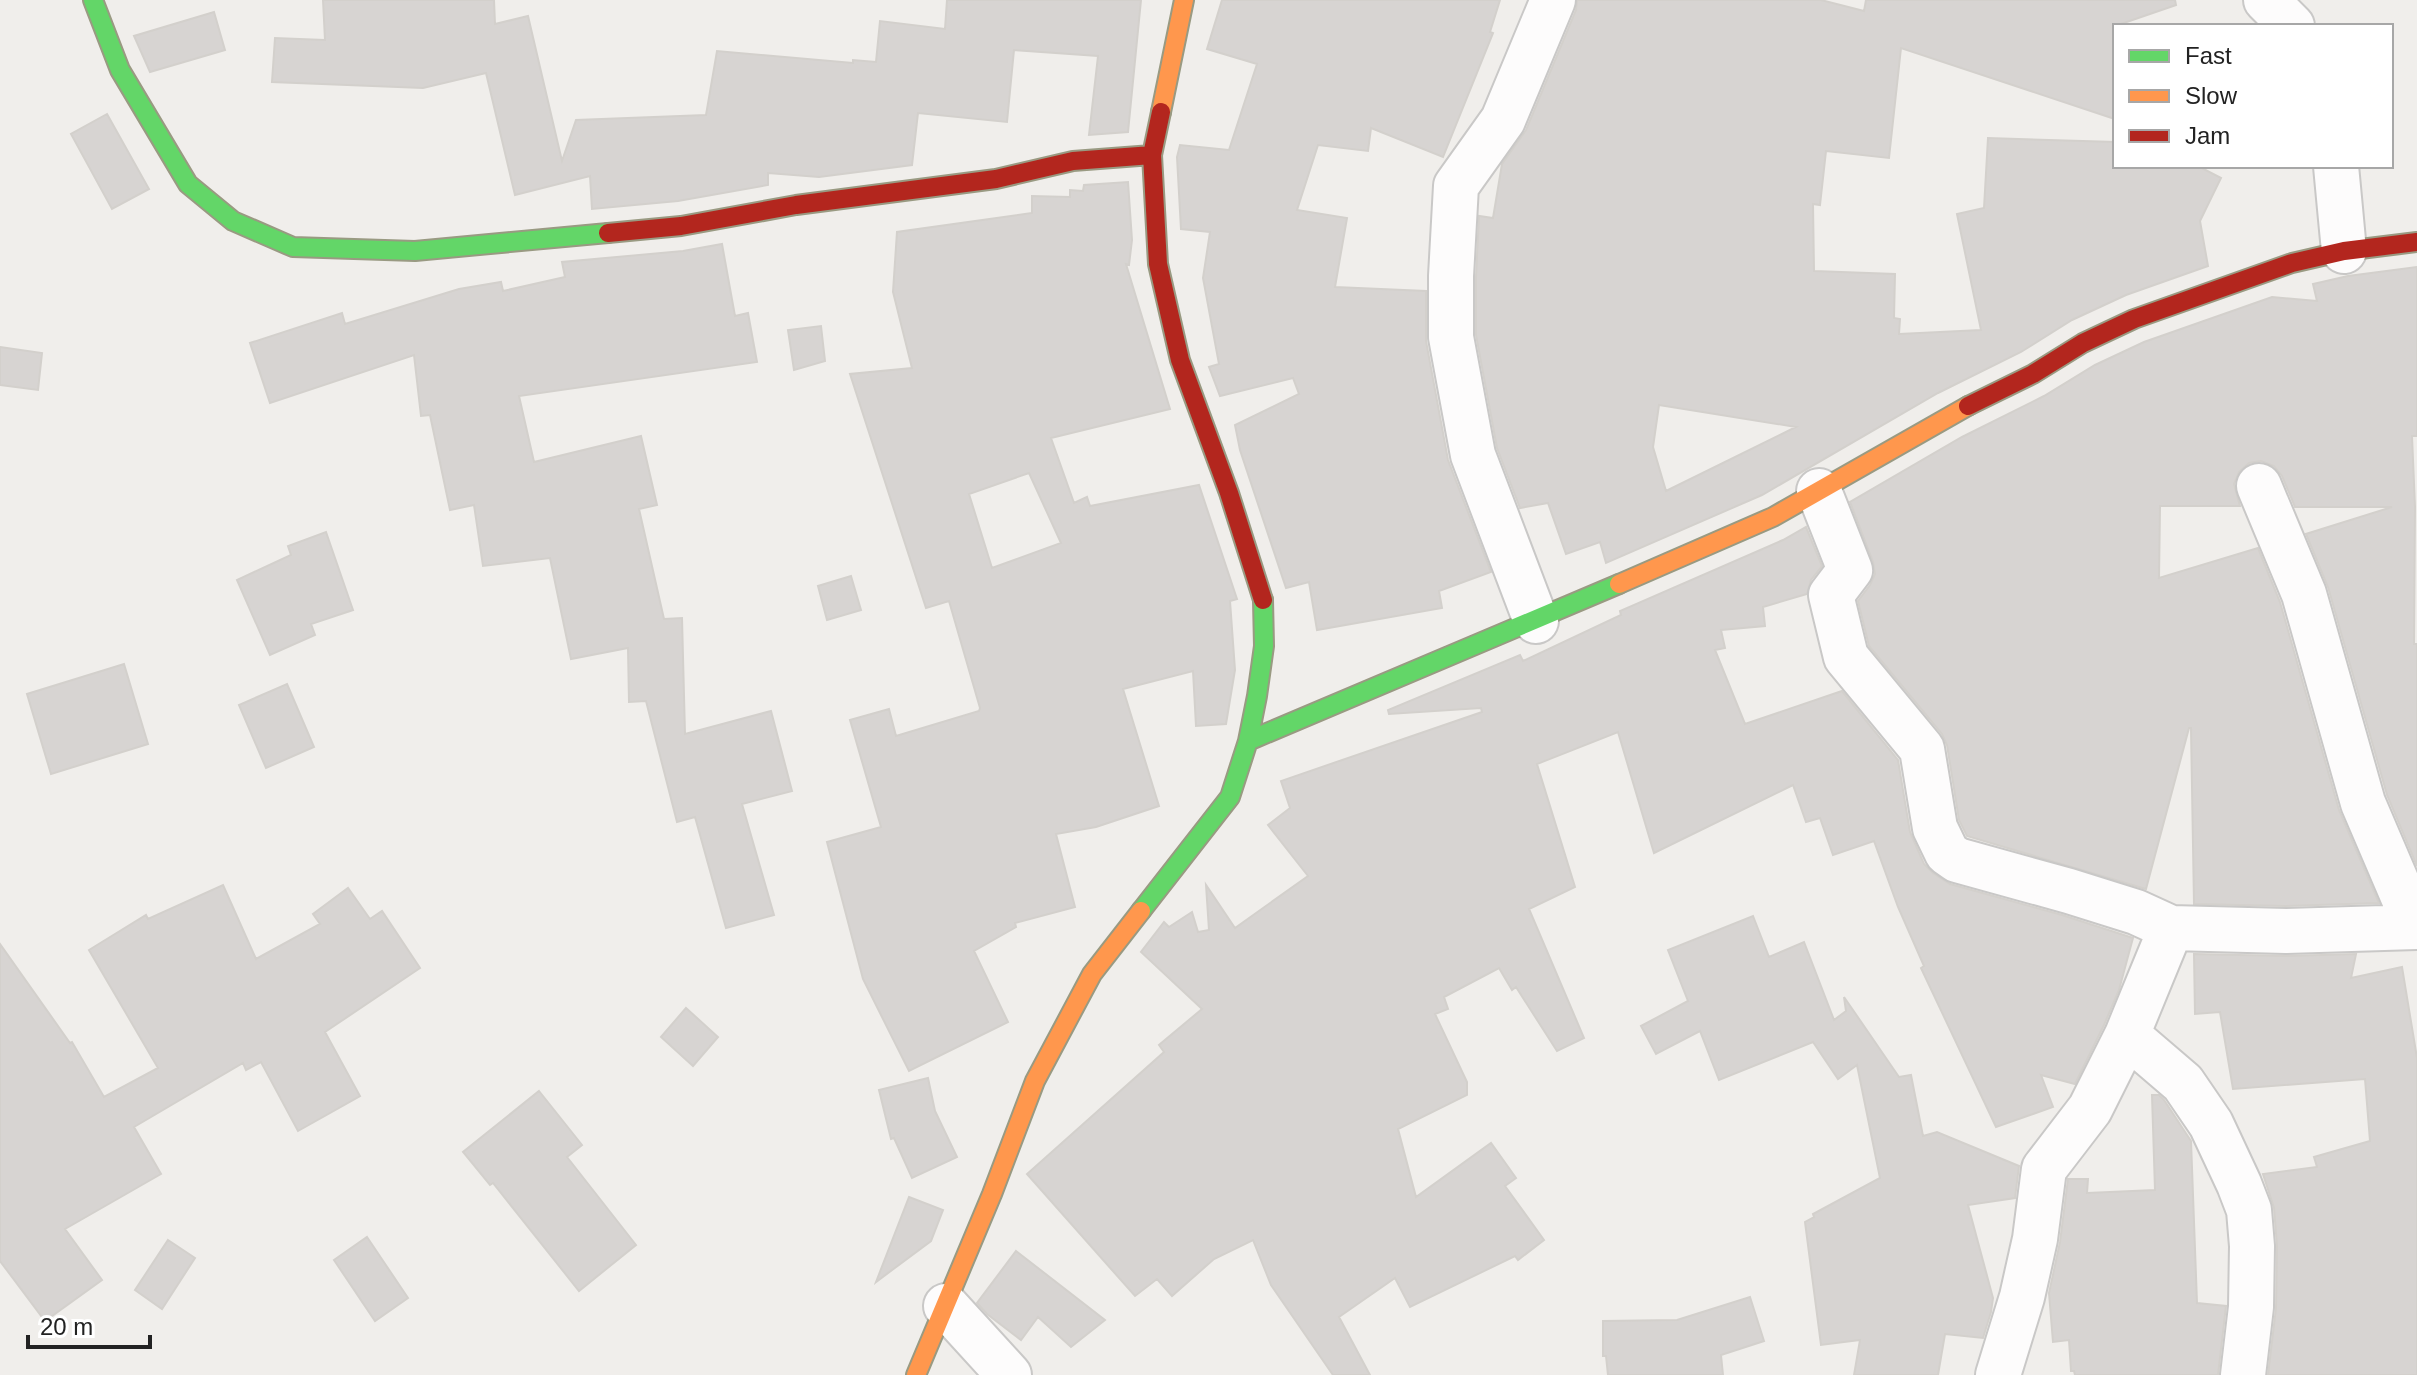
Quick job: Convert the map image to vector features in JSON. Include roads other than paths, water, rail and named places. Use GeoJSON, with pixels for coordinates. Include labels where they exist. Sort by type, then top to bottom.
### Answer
{"type":"FeatureCollection","features":[{"type":"Feature","properties":{"kind":"street"},"geometry":{"type":"LineString","coordinates":[[93,0],[120,70],[188,184],[233,221],[293,247],[415,251],[666,227],[796,205],[996,179],[1073,161],[1152,155]]}},
{"type":"Feature","properties":{"kind":"street"},"geometry":{"type":"LineString","coordinates":[[916,1375],[1035,1081],[1092,974],[1230,797],[1248,741],[1264,646],[1263,598],[1229,493],[1180,360],[1158,264],[1152,155],[1184,0]]}},
{"type":"Feature","properties":{"kind":"street"},"geometry":{"type":"LineString","coordinates":[[1536,621],[1473,455],[1451,337],[1451,276],[1456,186],[1503,120],[1553,0]]}},
{"type":"Feature","properties":{"kind":"street"},"geometry":{"type":"LineString","coordinates":[[2266,0],[2290,24]]}},
{"type":"Feature","properties":{"kind":"street"},"geometry":{"type":"LineString","coordinates":[[2336,168],[2344,251]]}},
{"type":"Feature","properties":{"kind":"street"},"geometry":{"type":"LineString","coordinates":[[1248,741],[1536,621],[1773,517],[1950,415],[2134,319],[2292,263],[2344,251],[2417,242]]}},
{"type":"Feature","properties":{"kind":"street"},"geometry":{"type":"LineString","coordinates":[[1819,491],[1850,570],[1831,595],[1846,657],[1922,749],[1935,828],[1947,853],[1957,860],[2026,877],[2136,912],[2171,928],[2286,931],[2417,927],[2363,803],[2304,594],[2259,486]]}},
{"type":"Feature","properties":{"kind":"street"},"geometry":{"type":"LineString","coordinates":[[1998,1375],[2022,1297],[2035,1239],[2044,1169],[2090,1109],[2127,1035],[2171,928]]}},
{"type":"Feature","properties":{"kind":"street"},"geometry":{"type":"LineString","coordinates":[[2127,1035],[2183,1083],[2211,1124],[2249,1210],[2251,1307],[2243,1375]]}},
{"type":"Feature","properties":{"kind":"street"},"geometry":{"type":"LineString","coordinates":[[946,1306],[1009,1375]]}}]}
